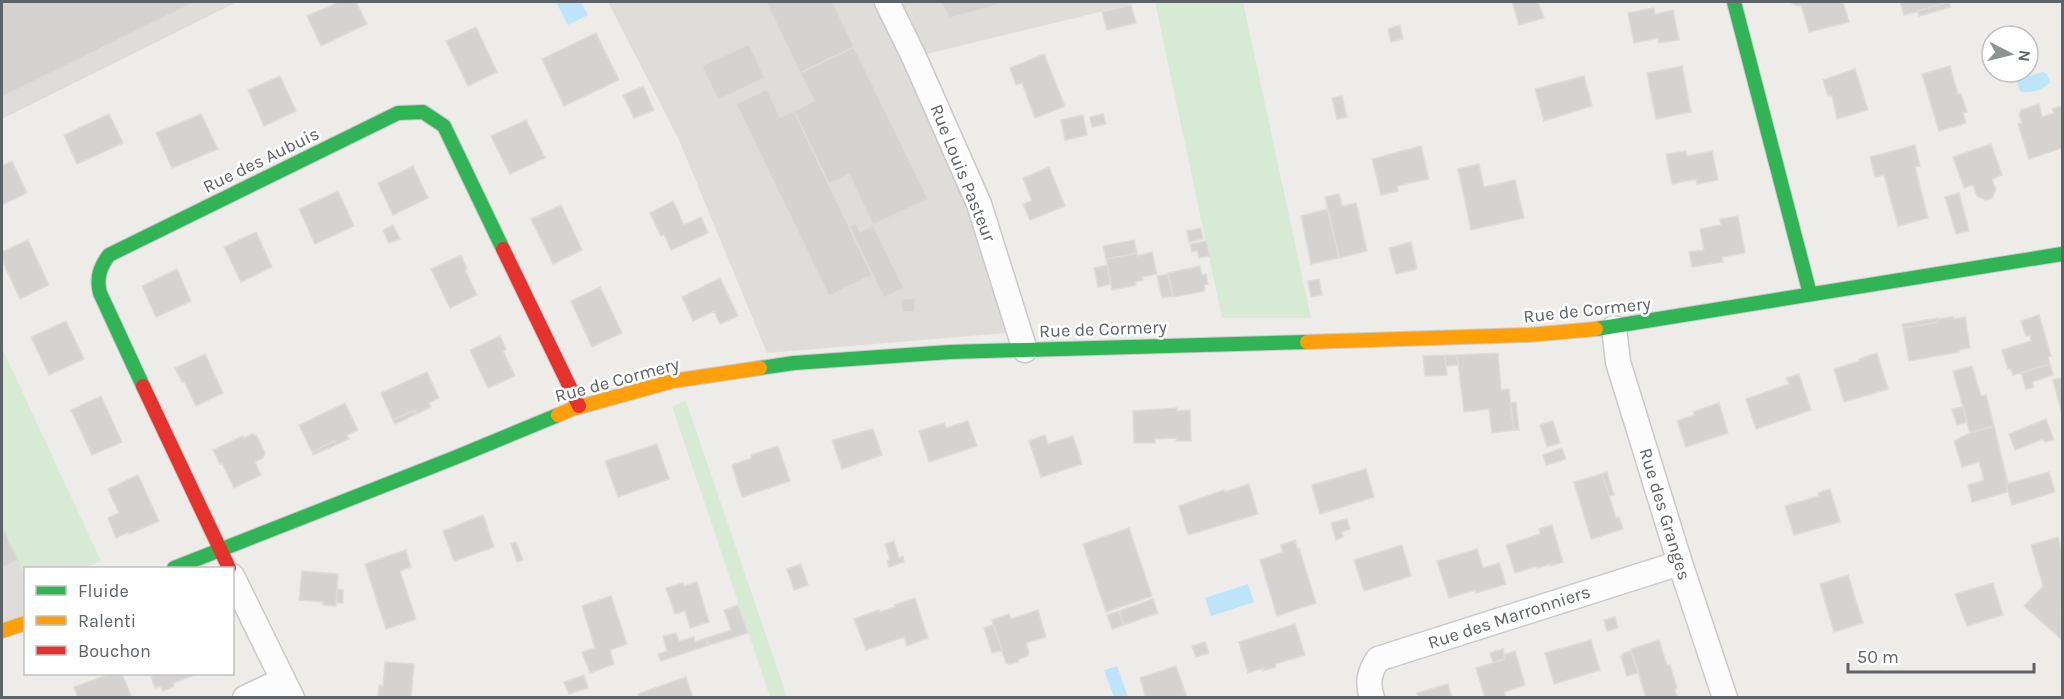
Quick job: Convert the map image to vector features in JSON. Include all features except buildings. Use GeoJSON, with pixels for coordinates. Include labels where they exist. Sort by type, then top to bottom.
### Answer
{"type":"FeatureCollection","features":[{"type":"Feature","properties":{"kind":"main road"},"geometry":{"type":"LineString","coordinates":[[1734,2],[1810,294]]}},
{"type":"Feature","properties":{"kind":"main road","name":"Rue des Aubuis"},"geometry":{"type":"LineString","coordinates":[[229,567],[102,300],[96,285],[99,272],[109,255],[398,112],[417,110],[430,114],[444,126],[579,406]]}},
{"type":"Feature","properties":{"kind":"main road","name":"Rue de Cormery"},"geometry":{"type":"LineString","coordinates":[[177,567],[579,406],[673,381],[794,363],[950,352],[1529,335],[1614,328],[2062,254]]}},
{"type":"Feature","properties":{"kind":"main road"},"geometry":{"type":"LineString","coordinates":[[2,631],[24,623]]}},
{"type":"Feature","properties":{"kind":"street","name":"Rue Louis Pasteur"},"geometry":{"type":"LineString","coordinates":[[887,2],[979,204],[1025,350]]}},
{"type":"Feature","properties":{"kind":"street","name":"Rue des Granges"},"geometry":{"type":"LineString","coordinates":[[1614,328],[1617,362],[1725,698]]}},
{"type":"Feature","properties":{"kind":"street","name":"Rue des Marronniers"},"geometry":{"type":"LineString","coordinates":[[1372,698],[1370,672],[1378,659],[1680,563]]}},
{"type":"Feature","properties":{"kind":"street"},"geometry":{"type":"LineString","coordinates":[[234,580],[287,689],[245,698]]}},
{"type":"Feature","properties":{"kind":"shaded area"},"geometry":{"type":"Polygon","coordinates":[[[2,2],[237,2],[2,119],[2,2]]]}},
{"type":"Feature","properties":{"kind":"shaded area"},"geometry":{"type":"Polygon","coordinates":[[[608,2],[1141,2],[914,57],[1019,332],[767,353],[679,140],[608,2]]]}},
{"type":"Feature","properties":{"kind":"shaded area"},"geometry":{"type":"Polygon","coordinates":[[[2,525],[24,573],[24,623],[2,631],[2,525]]]}},
{"type":"Feature","properties":{"kind":"green space"},"geometry":{"type":"Polygon","coordinates":[[[1155,2],[1243,2],[1311,318],[1222,318],[1155,2]]]}},
{"type":"Feature","properties":{"kind":"green space"},"geometry":{"type":"Polygon","coordinates":[[[2,348],[101,561],[86,567],[24,567],[24,575],[2,525],[2,348]]]}},
{"type":"Feature","properties":{"kind":"green space"},"geometry":{"type":"Polygon","coordinates":[[[686,401],[787,697],[770,697],[672,406],[686,401]]]}},
{"type":"Feature","properties":{"kind":"water"},"geometry":{"type":"Polygon","coordinates":[[[556,2],[581,2],[588,15],[568,25],[556,2]]]}},
{"type":"Feature","properties":{"kind":"water"},"geometry":{"type":"Polygon","coordinates":[[[2040,73],[2047,74],[2050,82],[2048,85],[2032,92],[2020,91],[2017,84],[2040,84],[2040,73]]]}},
{"type":"Feature","properties":{"kind":"water"},"geometry":{"type":"Polygon","coordinates":[[[1248,584],[1254,602],[1211,616],[1205,598],[1248,584]]]}},
{"type":"Feature","properties":{"kind":"water"},"geometry":{"type":"Polygon","coordinates":[[[1117,666],[1128,697],[1114,697],[1104,670],[1117,666]]]}},
{"type":"Feature","properties":{"kind":"traffic: fast"},"geometry":{"type":"LineString","coordinates":[[1734,2],[1810,294]]}},
{"type":"Feature","properties":{"kind":"traffic: fast"},"geometry":{"type":"LineString","coordinates":[[143,386],[100,293],[98,282],[100,273],[109,255],[398,113],[423,112],[444,126],[503,249]]}},
{"type":"Feature","properties":{"kind":"traffic: fast"},"geometry":{"type":"LineString","coordinates":[[1596,329],[2062,254]]}},
{"type":"Feature","properties":{"kind":"traffic: fast"},"geometry":{"type":"LineString","coordinates":[[760,368],[794,363],[950,352],[1307,342]]}},
{"type":"Feature","properties":{"kind":"traffic: fast"},"geometry":{"type":"LineString","coordinates":[[177,567],[558,415]]}},
{"type":"Feature","properties":{"kind":"traffic: slow"},"geometry":{"type":"LineString","coordinates":[[1307,342],[1529,335],[1596,329]]}},
{"type":"Feature","properties":{"kind":"traffic: slow"},"geometry":{"type":"LineString","coordinates":[[558,415],[673,381],[760,368]]}},
{"type":"Feature","properties":{"kind":"traffic: slow"},"geometry":{"type":"LineString","coordinates":[[2,631],[24,624]]}},
{"type":"Feature","properties":{"kind":"traffic: jam"},"geometry":{"type":"LineString","coordinates":[[503,249],[579,406]]}},
{"type":"Feature","properties":{"kind":"traffic: jam"},"geometry":{"type":"LineString","coordinates":[[143,386],[229,567]]}}]}
